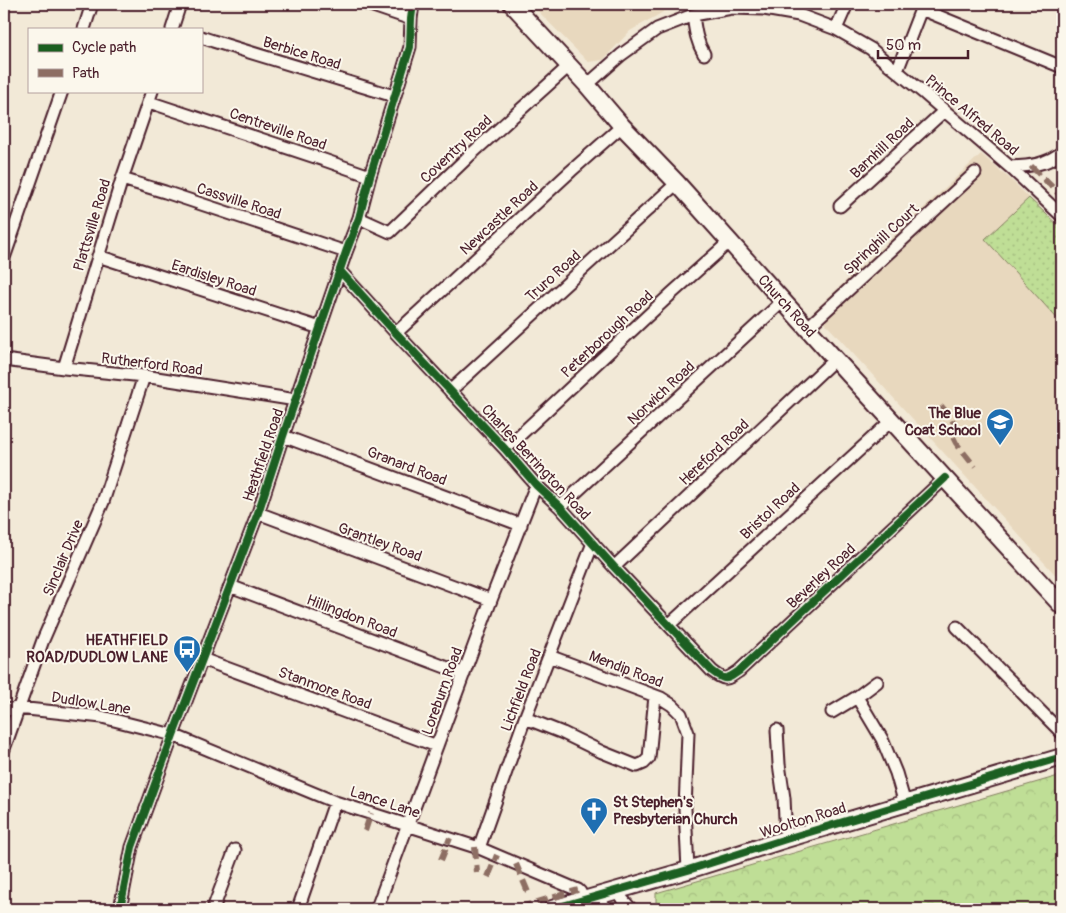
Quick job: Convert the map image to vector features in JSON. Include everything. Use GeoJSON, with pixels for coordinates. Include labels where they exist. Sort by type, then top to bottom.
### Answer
{"type":"FeatureCollection","features":[{"type":"Feature","properties":{"kind":"street"},"geometry":{"type":"LineString","coordinates":[[84,28],[92,4]]}},
{"type":"Feature","properties":{"kind":"street"},"geometry":{"type":"LineString","coordinates":[[175,28],[180,4]]}},
{"type":"Feature","properties":{"kind":"street"},"geometry":{"type":"LineString","coordinates":[[367,4],[411,19]]}},
{"type":"Feature","properties":{"kind":"street","name":"Heathfield Road"},"geometry":{"type":"LineString","coordinates":[[120,909],[132,847],[172,735],[258,513],[359,218],[410,47],[413,4]]}},
{"type":"Feature","properties":{"kind":"street","name":"Church Road"},"geometry":{"type":"LineString","coordinates":[[512,4],[1062,606]]}},
{"type":"Feature","properties":{"kind":"street"},"geometry":{"type":"LineString","coordinates":[[836,29],[847,4]]}},
{"type":"Feature","properties":{"kind":"street"},"geometry":{"type":"LineString","coordinates":[[896,71],[922,6],[1062,67]]}},
{"type":"Feature","properties":{"kind":"street","name":"Prince Alfred Road"},"geometry":{"type":"LineString","coordinates":[[587,85],[621,55],[657,29],[693,15],[732,8],[764,9],[799,15],[836,29],[872,49],[887,64],[1060,208]]}},
{"type":"Feature","properties":{"kind":"street"},"geometry":{"type":"LineString","coordinates":[[693,15],[695,35],[698,45],[704,54]]}},
{"type":"Feature","properties":{"kind":"street","name":"Berbice Road"},"geometry":{"type":"LineString","coordinates":[[202,37],[394,96]]}},
{"type":"Feature","properties":{"kind":"street","name":"Coventry Road"},"geometry":{"type":"LineString","coordinates":[[359,218],[390,232],[468,157],[569,66]]}},
{"type":"Feature","properties":{"kind":"street"},"geometry":{"type":"LineString","coordinates":[[4,258],[62,92]]}},
{"type":"Feature","properties":{"kind":"street","name":"Centreville Road"},"geometry":{"type":"LineString","coordinates":[[150,96],[370,176]]}},
{"type":"Feature","properties":{"kind":"street","name":"Plattsville Road"},"geometry":{"type":"LineString","coordinates":[[64,368],[122,179],[150,96]]}},
{"type":"Feature","properties":{"kind":"street","name":"Barnhill Road"},"geometry":{"type":"LineString","coordinates":[[840,206],[944,111]]}},
{"type":"Feature","properties":{"kind":"street","name":"Newcastle Road"},"geometry":{"type":"LineString","coordinates":[[396,333],[622,126]]}},
{"type":"Feature","properties":{"kind":"street"},"geometry":{"type":"LineString","coordinates":[[1010,167],[1032,166],[1054,159],[1062,152]]}},
{"type":"Feature","properties":{"kind":"street","name":"Springhill Court"},"geometry":{"type":"LineString","coordinates":[[807,328],[975,173]]}},
{"type":"Feature","properties":{"kind":"street","name":"Cassville Road"},"geometry":{"type":"LineString","coordinates":[[122,179],[346,252]]}},
{"type":"Feature","properties":{"kind":"street","name":"Truro Road"},"geometry":{"type":"LineString","coordinates":[[450,391],[677,184]]}},
{"type":"Feature","properties":{"kind":"street","name":"Peterborough Road"},"geometry":{"type":"LineString","coordinates":[[505,448],[729,242]]}},
{"type":"Feature","properties":{"kind":"street","name":"Eardisley Road"},"geometry":{"type":"LineString","coordinates":[[98,256],[320,328]]}},
{"type":"Feature","properties":{"kind":"street","name":"Charles Berrington Road"},"geometry":{"type":"LineString","coordinates":[[340,271],[505,448],[536,485],[560,506],[614,567],[670,624],[712,671]]}},
{"type":"Feature","properties":{"kind":"street","name":"Norwich Road"},"geometry":{"type":"LineString","coordinates":[[560,506],[783,301]]}},
{"type":"Feature","properties":{"kind":"street","name":"Hereford Road"},"geometry":{"type":"LineString","coordinates":[[614,567],[836,359]]}},
{"type":"Feature","properties":{"kind":"street","name":"Rutherford Road"},"geometry":{"type":"LineString","coordinates":[[4,360],[144,376],[296,400]]}},
{"type":"Feature","properties":{"kind":"street","name":"Sinclair Drive"},"geometry":{"type":"LineString","coordinates":[[4,749],[43,640],[103,502],[144,376]]}},
{"type":"Feature","properties":{"kind":"street","name":"Bristol Road"},"geometry":{"type":"LineString","coordinates":[[670,624],[892,420]]}},
{"type":"Feature","properties":{"kind":"street","name":"Granard Road"},"geometry":{"type":"LineString","coordinates":[[283,436],[521,525]]}},
{"type":"Feature","properties":{"kind":"street","name":"Beverley Road"},"geometry":{"type":"LineString","coordinates":[[712,671],[727,679],[739,672],[945,478]]}},
{"type":"Feature","properties":{"kind":"street","name":"Loreburn Road"},"geometry":{"type":"LineString","coordinates":[[378,909],[378,904],[491,600],[536,485]]}},
{"type":"Feature","properties":{"kind":"street","name":"Grantley Road"},"geometry":{"type":"LineString","coordinates":[[258,513],[491,600]]}},
{"type":"Feature","properties":{"kind":"street","name":"Lichfield Road"},"geometry":{"type":"LineString","coordinates":[[479,848],[549,656],[593,543]]}},
{"type":"Feature","properties":{"kind":"street","name":"Hillingdon Road"},"geometry":{"type":"LineString","coordinates":[[230,586],[464,674]]}},
{"type":"Feature","properties":{"kind":"street"},"geometry":{"type":"LineString","coordinates":[[956,627],[1062,733]]}},
{"type":"Feature","properties":{"kind":"street","name":"Mendip Road"},"geometry":{"type":"LineString","coordinates":[[549,656],[661,698],[681,714],[688,733],[685,809],[688,870]]}},
{"type":"Feature","properties":{"kind":"street","name":"Stanmore Road"},"geometry":{"type":"LineString","coordinates":[[202,659],[438,746]]}},
{"type":"Feature","properties":{"kind":"street"},"geometry":{"type":"LineString","coordinates":[[832,712],[877,682]]}},
{"type":"Feature","properties":{"kind":"street"},"geometry":{"type":"LineString","coordinates":[[526,718],[637,766],[650,758],[656,696]]}},
{"type":"Feature","properties":{"kind":"street"},"geometry":{"type":"LineString","coordinates":[[857,697],[882,739],[896,773],[905,804]]}},
{"type":"Feature","properties":{"kind":"street","name":"Dudlow Lane"},"geometry":{"type":"LineString","coordinates":[[4,710],[18,708],[102,717],[172,735]]}},
{"type":"Feature","properties":{"kind":"street"},"geometry":{"type":"LineString","coordinates":[[777,730],[786,839]]}},
{"type":"Feature","properties":{"kind":"street","name":"Lance Lane"},"geometry":{"type":"LineString","coordinates":[[172,735],[335,802],[479,848],[578,890],[595,902]]}},
{"type":"Feature","properties":{"kind":"street","name":"Woolton Road"},"geometry":{"type":"LineString","coordinates":[[552,909],[595,902],[618,890],[1062,757]]}},
{"type":"Feature","properties":{"kind":"street"},"geometry":{"type":"LineString","coordinates":[[298,909],[335,802]]}},
{"type":"Feature","properties":{"kind":"street"},"geometry":{"type":"LineString","coordinates":[[214,909],[235,850]]}},
{"type":"Feature","properties":{"kind":"street"},"geometry":{"type":"LineString","coordinates":[[618,890],[622,899],[631,909]]}},
{"type":"Feature","properties":{"kind":"shaded area"},"geometry":{"type":"Polygon","coordinates":[[[531,4],[687,4],[670,8],[630,31],[603,60],[588,62],[531,4]]]}},
{"type":"Feature","properties":{"kind":"shaded area","name":"The Blue Coat School"},"geometry":{"type":"Polygon","coordinates":[[[981,154],[1062,229],[1062,582],[814,311],[981,154]]]}},
{"type":"Feature","properties":{"kind":"green space"},"geometry":{"type":"Polygon","coordinates":[[[1029,198],[1062,229],[1062,324],[985,239],[1029,198]]]}},
{"type":"Feature","properties":{"kind":"green space"},"geometry":{"type":"Polygon","coordinates":[[[1062,775],[1062,909],[667,909],[656,903],[656,893],[1062,775]]]}},
{"type":"Feature","properties":{"kind":"marked path"},"geometry":{"type":"LineString","coordinates":[[1031,166],[1062,197]]}},
{"type":"Feature","properties":{"kind":"marked path"},"geometry":{"type":"LineString","coordinates":[[941,406],[954,423],[953,437],[956,443],[975,467]]}},
{"type":"Feature","properties":{"kind":"marked path"},"geometry":{"type":"LineString","coordinates":[[365,831],[371,813]]}},
{"type":"Feature","properties":{"kind":"marked path"},"geometry":{"type":"LineString","coordinates":[[441,860],[450,838]]}},
{"type":"Feature","properties":{"kind":"marked path"},"geometry":{"type":"LineString","coordinates":[[475,847],[477,873]]}},
{"type":"Feature","properties":{"kind":"marked path"},"geometry":{"type":"LineString","coordinates":[[488,877],[497,855]]}},
{"type":"Feature","properties":{"kind":"marked path"},"geometry":{"type":"LineString","coordinates":[[516,864],[528,892]]}},
{"type":"Feature","properties":{"kind":"marked path"},"geometry":{"type":"LineString","coordinates":[[521,909],[521,907],[578,890]]}},
{"type":"Feature","properties":{"kind":"cycle path"},"geometry":{"type":"LineString","coordinates":[[120,909],[132,847],[258,513],[359,218],[410,47],[413,4]]}},
{"type":"Feature","properties":{"kind":"cycle path"},"geometry":{"type":"LineString","coordinates":[[340,271],[536,485],[560,507],[712,671],[723,678],[728,678],[739,671],[945,478]]}},
{"type":"Feature","properties":{"kind":"cycle path"},"geometry":{"type":"LineString","coordinates":[[552,909],[1062,757]]}},
{"type":"Feature","properties":{"kind":"place","name":"The Blue Coat School"},"geometry":{"type":"Point","coordinates":[1000,446]}},
{"type":"Feature","properties":{"kind":"place","name":"HEATHFIELD ROAD/DUDLOW LANE"},"geometry":{"type":"Point","coordinates":[187,673]}},
{"type":"Feature","properties":{"kind":"place","name":"St Stephen's Presbyterian Church"},"geometry":{"type":"Point","coordinates":[594,835]}}]}
